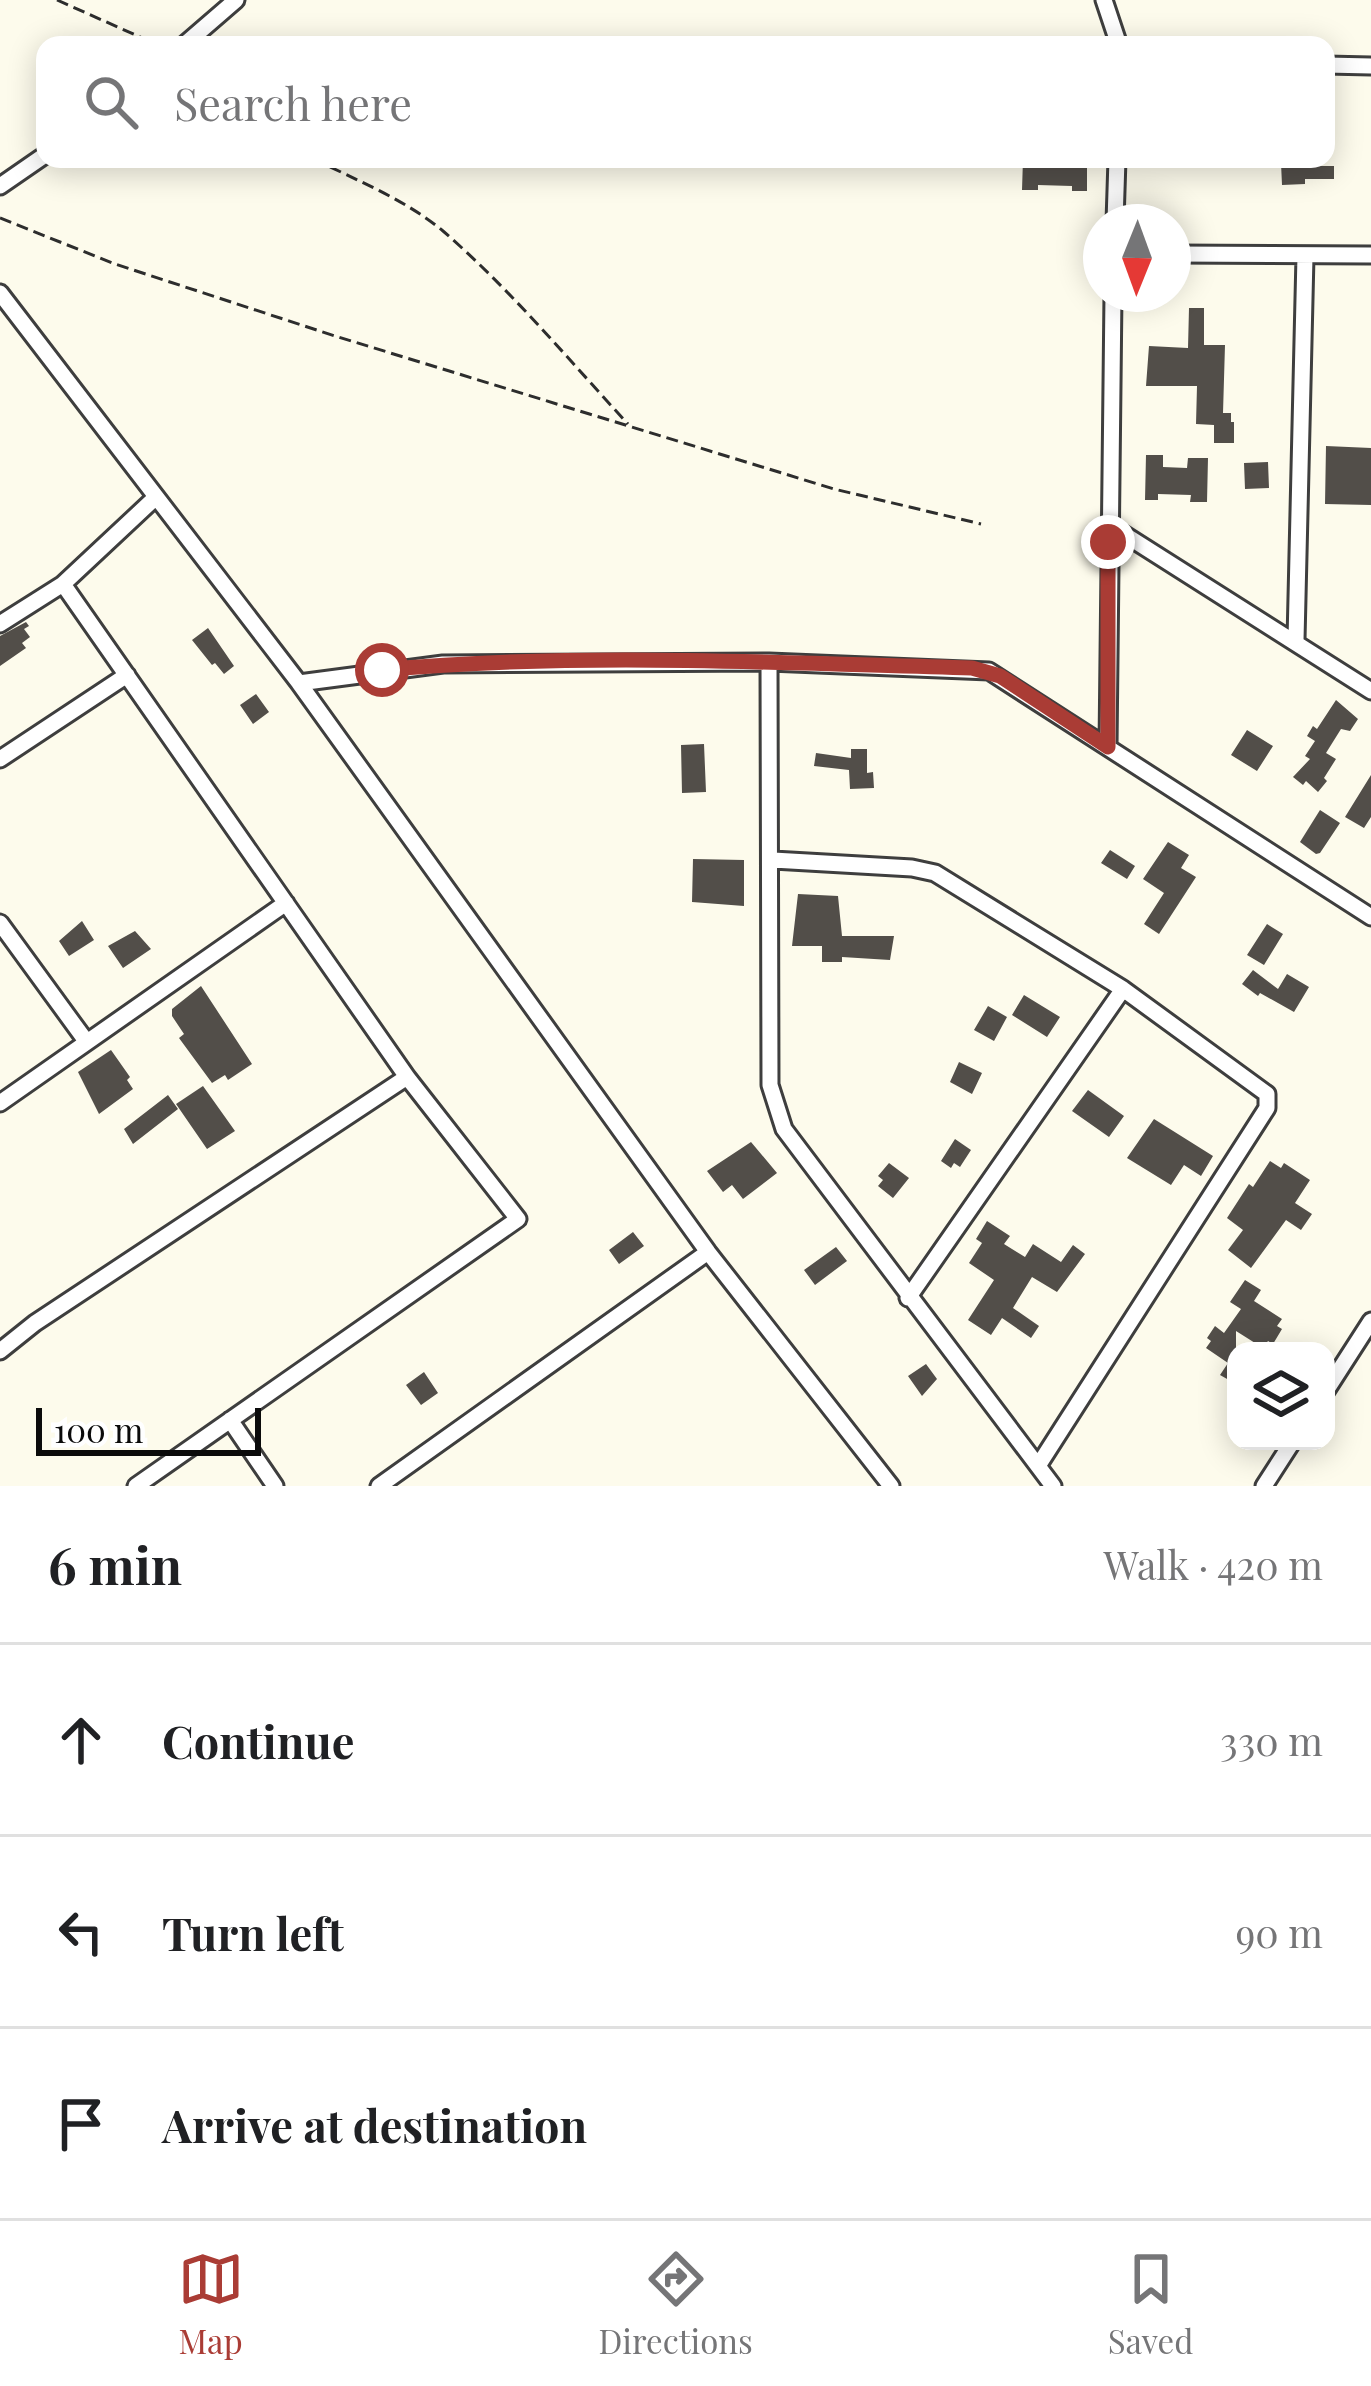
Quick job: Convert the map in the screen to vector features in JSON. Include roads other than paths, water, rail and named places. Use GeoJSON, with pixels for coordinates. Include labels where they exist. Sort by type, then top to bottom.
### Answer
{"type":"FeatureCollection","features":[{"type":"Feature","properties":{"kind":"street"},"geometry":{"type":"LineString","coordinates":[[194,36],[236,0]]}},
{"type":"Feature","properties":{"kind":"street"},"geometry":{"type":"LineString","coordinates":[[1104,0],[1116,36]]}},
{"type":"Feature","properties":{"kind":"street"},"geometry":{"type":"LineString","coordinates":[[1335,65],[1371,66]]}},
{"type":"Feature","properties":{"kind":"street"},"geometry":{"type":"LineString","coordinates":[[0,186],[36,161]]}},
{"type":"Feature","properties":{"kind":"street"},"geometry":{"type":"LineString","coordinates":[[1116,204],[1117,168]]}},
{"type":"Feature","properties":{"kind":"street"},"geometry":{"type":"LineString","coordinates":[[1191,254],[1371,255]]}},
{"type":"Feature","properties":{"kind":"street"},"geometry":{"type":"LineString","coordinates":[[1296,640],[1305,256]]}},
{"type":"Feature","properties":{"kind":"street"},"geometry":{"type":"LineString","coordinates":[[0,293],[299,683],[708,1252],[891,1486]]}},
{"type":"Feature","properties":{"kind":"street"},"geometry":{"type":"LineString","coordinates":[[1108,747],[1113,312]]}},
{"type":"Feature","properties":{"kind":"street"},"geometry":{"type":"LineString","coordinates":[[0,625],[63,584],[156,497]]}},
{"type":"Feature","properties":{"kind":"street"},"geometry":{"type":"LineString","coordinates":[[1108,524],[1371,691]]}},
{"type":"Feature","properties":{"kind":"street"},"geometry":{"type":"LineString","coordinates":[[63,584],[407,1077],[518,1220],[136,1486]]}},
{"type":"Feature","properties":{"kind":"street"},"geometry":{"type":"LineString","coordinates":[[299,683],[443,664],[770,662],[989,671],[1371,916]]}},
{"type":"Feature","properties":{"kind":"street"},"geometry":{"type":"LineString","coordinates":[[770,662],[773,1101],[784,1129],[1053,1486]]}},
{"type":"Feature","properties":{"kind":"street"},"geometry":{"type":"LineString","coordinates":[[0,759],[127,675]]}},
{"type":"Feature","properties":{"kind":"street"},"geometry":{"type":"LineString","coordinates":[[773,860],[935,873],[1123,989],[1265,1089],[1268,1104],[1038,1466]]}},
{"type":"Feature","properties":{"kind":"street"},"geometry":{"type":"LineString","coordinates":[[0,1103],[286,903]]}},
{"type":"Feature","properties":{"kind":"street"},"geometry":{"type":"LineString","coordinates":[[0,923],[86,1041]]}},
{"type":"Feature","properties":{"kind":"street"},"geometry":{"type":"LineString","coordinates":[[908,1298],[1123,989]]}},
{"type":"Feature","properties":{"kind":"street"},"geometry":{"type":"LineString","coordinates":[[0,1351],[35,1323],[407,1077]]}},
{"type":"Feature","properties":{"kind":"street"},"geometry":{"type":"LineString","coordinates":[[379,1486],[708,1252]]}},
{"type":"Feature","properties":{"kind":"street"},"geometry":{"type":"LineString","coordinates":[[1335,1377],[1371,1322]]}},
{"type":"Feature","properties":{"kind":"street"},"geometry":{"type":"LineString","coordinates":[[230,1420],[274,1486]]}},
{"type":"Feature","properties":{"kind":"street"},"geometry":{"type":"LineString","coordinates":[[1264,1486],[1287,1450]]}}]}
